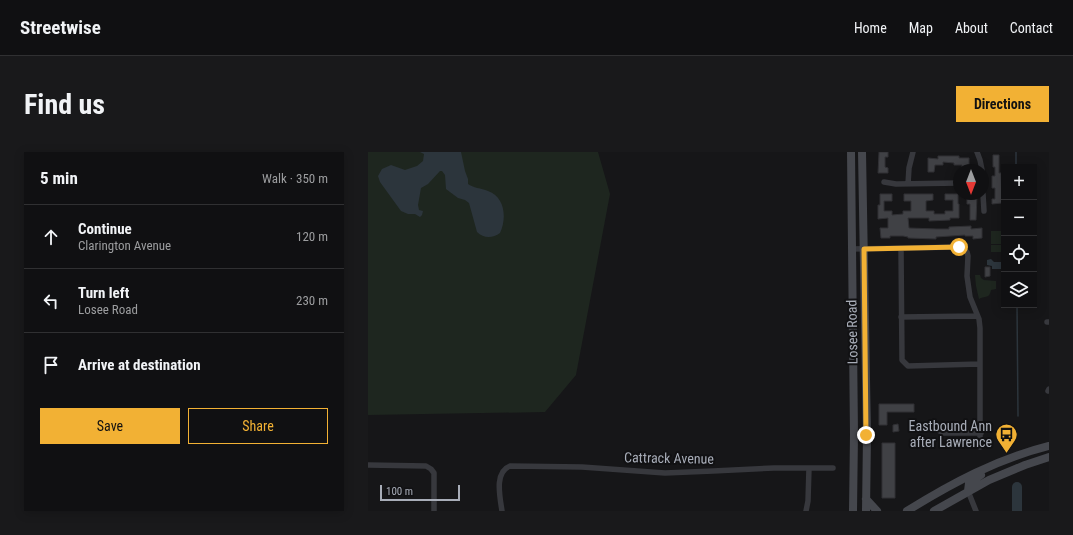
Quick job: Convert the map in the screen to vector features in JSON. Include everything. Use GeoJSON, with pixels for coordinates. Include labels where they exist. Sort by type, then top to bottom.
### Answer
{"type":"FeatureCollection","features":[{"type":"Feature","properties":{"kind":"main road","name":"Losee Road"},"geometry":{"type":"LineString","coordinates":[[851,152],[854,426],[853,511]]}},
{"type":"Feature","properties":{"kind":"main road","name":"Losee Road"},"geometry":{"type":"LineString","coordinates":[[862,152],[866,511]]}},
{"type":"Feature","properties":{"kind":"main road"},"geometry":{"type":"LineString","coordinates":[[907,511],[965,477],[999,462],[1049,446]]}},
{"type":"Feature","properties":{"kind":"main road"},"geometry":{"type":"LineString","coordinates":[[968,491],[969,483],[973,480],[1025,453]]}},
{"type":"Feature","properties":{"kind":"main road"},"geometry":{"type":"LineString","coordinates":[[934,511],[968,491],[1000,475],[1049,458]]}},
{"type":"Feature","properties":{"kind":"main road"},"geometry":{"type":"LineString","coordinates":[[866,499],[877,511]]}},
{"type":"Feature","properties":{"kind":"street"},"geometry":{"type":"LineString","coordinates":[[908,184],[909,168],[913,152]]}},
{"type":"Feature","properties":{"kind":"street"},"geometry":{"type":"LineString","coordinates":[[977,152],[981,164]]}},
{"type":"Feature","properties":{"kind":"street"},"geometry":{"type":"LineString","coordinates":[[884,182],[908,184],[953,183]]}},
{"type":"Feature","properties":{"kind":"street"},"geometry":{"type":"LineString","coordinates":[[983,200],[984,211]]}},
{"type":"Feature","properties":{"kind":"street"},"geometry":{"type":"LineString","coordinates":[[852,249],[959,247],[967,252],[967,276],[970,297],[980,328],[980,447]]}},
{"type":"Feature","properties":{"kind":"street"},"geometry":{"type":"LineString","coordinates":[[901,249],[902,360],[906,365],[913,366],[980,364]]}},
{"type":"Feature","properties":{"kind":"street"},"geometry":{"type":"LineString","coordinates":[[901,318],[977,316]]}},
{"type":"Feature","properties":{"kind":"street"},"geometry":{"type":"LineString","coordinates":[[931,427],[944,433],[980,433]]}},
{"type":"Feature","properties":{"kind":"street"},"geometry":{"type":"LineString","coordinates":[[368,465],[426,466],[431,469],[434,473],[434,511]]}},
{"type":"Feature","properties":{"kind":"street","name":"Cattrack Avenue"},"geometry":{"type":"LineString","coordinates":[[502,511],[500,475],[505,468],[510,466],[556,466],[665,472],[713,471],[752,468],[833,468]]}},
{"type":"Feature","properties":{"kind":"street"},"geometry":{"type":"LineString","coordinates":[[806,511],[808,501],[809,468]]}},
{"type":"Feature","properties":{"kind":"street"},"geometry":{"type":"LineString","coordinates":[[968,491],[976,511]]}},
{"type":"Feature","properties":{"kind":"shaded area"},"geometry":{"type":"Polygon","coordinates":[[[368,152],[598,152],[610,194],[576,375],[545,412],[368,415],[368,152]]]}},
{"type":"Feature","properties":{"kind":"shaded area"},"geometry":{"type":"Polygon","coordinates":[[[420,152],[461,152],[468,184],[494,194],[501,203],[504,215],[500,233],[494,236],[486,237],[477,232],[469,203],[458,198],[446,189],[445,175],[442,171],[440,171],[428,184],[421,188],[418,205],[419,210],[423,211],[420,217],[415,214],[408,214],[401,211],[380,182],[378,176],[382,169],[391,165],[405,170],[417,166],[423,161],[424,154],[420,152]]]}},
{"type":"Feature","properties":{"kind":"shaded area"},"geometry":{"type":"Polygon","coordinates":[[[991,231],[1001,231],[1001,244],[991,244],[991,231]]]}},
{"type":"Feature","properties":{"kind":"shaded area"},"geometry":{"type":"Polygon","coordinates":[[[991,245],[1001,245],[1001,252],[991,252],[991,245]]]}},
{"type":"Feature","properties":{"kind":"shaded area"},"geometry":{"type":"Polygon","coordinates":[[[991,259],[994,262],[1001,262],[1001,269],[992,269],[992,266],[987,265],[987,260],[991,259]]]}},
{"type":"Feature","properties":{"kind":"shaded area"},"geometry":{"type":"Polygon","coordinates":[[[975,275],[980,275],[984,280],[996,281],[996,289],[991,290],[988,296],[979,299],[975,275]]]}},
{"type":"Feature","properties":{"kind":"building"},"geometry":{"type":"Polygon","coordinates":[[[879,152],[888,152],[888,157],[885,157],[885,167],[888,168],[888,173],[878,173],[879,152]]]}},
{"type":"Feature","properties":{"kind":"building"},"geometry":{"type":"Polygon","coordinates":[[[993,155],[999,155],[999,173],[1001,173],[1001,203],[992,204],[992,199],[995,199],[995,188],[992,188],[992,176],[995,176],[995,167],[993,167],[993,155]]]}},
{"type":"Feature","properties":{"kind":"building"},"geometry":{"type":"Polygon","coordinates":[[[938,156],[959,156],[959,158],[969,158],[969,164],[943,162],[943,165],[935,165],[934,172],[928,172],[928,158],[938,159],[938,156]]]}},
{"type":"Feature","properties":{"kind":"building"},"geometry":{"type":"Polygon","coordinates":[[[880,194],[892,194],[892,201],[884,201],[884,211],[892,211],[892,215],[903,214],[903,211],[911,211],[911,201],[904,201],[904,194],[933,194],[933,200],[926,201],[926,211],[934,211],[934,214],[945,214],[945,211],[953,211],[953,200],[958,200],[959,218],[929,221],[929,218],[908,218],[909,228],[949,229],[949,227],[971,226],[971,229],[982,228],[982,238],[973,239],[973,236],[965,235],[936,237],[936,239],[908,238],[903,236],[881,238],[880,228],[888,228],[888,218],[878,219],[878,205],[880,205],[880,194]]]}},
{"type":"Feature","properties":{"kind":"building"},"geometry":{"type":"Polygon","coordinates":[[[945,194],[953,194],[953,200],[945,200],[945,194]]]}},
{"type":"Feature","properties":{"kind":"building"},"geometry":{"type":"Polygon","coordinates":[[[967,200],[977,200],[976,220],[970,220],[970,204],[967,204],[967,200]]]}},
{"type":"Feature","properties":{"kind":"building"},"geometry":{"type":"Polygon","coordinates":[[[985,267],[990,267],[990,276],[985,277],[985,267]]]}},
{"type":"Feature","properties":{"kind":"building"},"geometry":{"type":"Polygon","coordinates":[[[879,404],[914,404],[914,412],[887,412],[887,425],[879,425],[879,404]]]}},
{"type":"Feature","properties":{"kind":"building"},"geometry":{"type":"Polygon","coordinates":[[[898,424],[899,431],[893,432],[893,425],[898,424]]]}},
{"type":"Feature","properties":{"kind":"building"},"geometry":{"type":"Polygon","coordinates":[[[882,443],[895,443],[895,498],[882,498],[882,443]]]}},
{"type":"Feature","properties":{"kind":"waterway"},"geometry":{"type":"LineString","coordinates":[[1016,152],[1016,164]]}},
{"type":"Feature","properties":{"kind":"waterway"},"geometry":{"type":"LineString","coordinates":[[1017,308],[1018,416]]}},
{"type":"Feature","properties":{"kind":"waterway"},"geometry":{"type":"LineString","coordinates":[[1017,487],[1017,511]]}},
{"type":"Feature","properties":{"kind":"place","name":"Eastbound Ann after Lawrence"},"geometry":{"type":"Point","coordinates":[1007,454]}},
{"type":"Feature","properties":{"kind":"route"},"geometry":{"type":"LineString","coordinates":[[866,435],[864,249],[959,247]]}}]}
